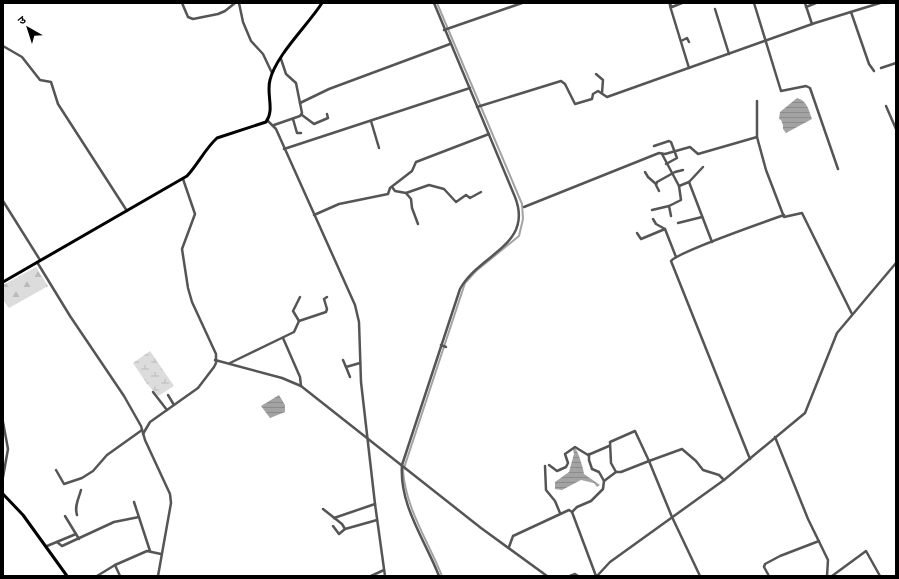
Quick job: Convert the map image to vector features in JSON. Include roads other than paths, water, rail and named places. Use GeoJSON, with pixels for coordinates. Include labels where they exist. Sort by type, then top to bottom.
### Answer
{"type":"FeatureCollection","features":[{"type":"Feature","properties":{"kind":"main road"},"geometry":{"type":"LineString","coordinates":[[3,282],[183,179],[197,166],[211,143],[217,138],[260,125],[267,120],[270,114],[268,87],[272,73],[322,3]]}},
{"type":"Feature","properties":{"kind":"main road"},"geometry":{"type":"LineString","coordinates":[[3,494],[16,507],[47,546],[67,576]]}},
{"type":"Feature","properties":{"kind":"street"},"geometry":{"type":"LineString","coordinates":[[182,3],[188,17],[193,19],[218,14],[225,11],[235,3]]}},
{"type":"Feature","properties":{"kind":"street"},"geometry":{"type":"LineString","coordinates":[[239,3],[243,22],[251,41],[263,54],[272,73]]}},
{"type":"Feature","properties":{"kind":"street"},"geometry":{"type":"LineString","coordinates":[[434,3],[447,29],[451,44],[470,88],[480,107],[488,134],[518,205],[520,221],[518,229],[512,239],[475,269],[464,283],[403,466],[401,483],[408,508],[439,576]]}},
{"type":"Feature","properties":{"kind":"street"},"geometry":{"type":"LineString","coordinates":[[447,29],[522,3]]}},
{"type":"Feature","properties":{"kind":"street"},"geometry":{"type":"LineString","coordinates":[[670,5],[674,7],[682,3]]}},
{"type":"Feature","properties":{"kind":"street"},"geometry":{"type":"LineString","coordinates":[[754,3],[781,91],[806,86],[810,88],[838,169]]}},
{"type":"Feature","properties":{"kind":"street"},"geometry":{"type":"LineString","coordinates":[[805,3],[812,24]]}},
{"type":"Feature","properties":{"kind":"street"},"geometry":{"type":"LineString","coordinates":[[806,7],[816,3]]}},
{"type":"Feature","properties":{"kind":"street"},"geometry":{"type":"LineString","coordinates":[[480,107],[561,81],[565,84],[575,104],[592,99],[593,94],[597,92],[602,93],[607,97],[812,24],[880,3]]}},
{"type":"Feature","properties":{"kind":"street"},"geometry":{"type":"LineString","coordinates":[[670,5],[689,68]]}},
{"type":"Feature","properties":{"kind":"street"},"geometry":{"type":"LineString","coordinates":[[715,9],[729,54]]}},
{"type":"Feature","properties":{"kind":"street"},"geometry":{"type":"LineString","coordinates":[[851,12],[869,64],[874,71]]}},
{"type":"Feature","properties":{"kind":"street"},"geometry":{"type":"LineString","coordinates":[[681,41],[687,38],[689,42]]}},
{"type":"Feature","properties":{"kind":"street"},"geometry":{"type":"LineString","coordinates":[[300,103],[329,89],[451,44]]}},
{"type":"Feature","properties":{"kind":"street"},"geometry":{"type":"LineString","coordinates":[[3,46],[22,57],[40,80],[51,82],[58,104],[126,211]]}},
{"type":"Feature","properties":{"kind":"street"},"geometry":{"type":"LineString","coordinates":[[281,59],[286,74],[296,83],[302,115],[314,124],[328,118],[327,114]]}},
{"type":"Feature","properties":{"kind":"street"},"geometry":{"type":"LineString","coordinates":[[881,68],[896,63]]}},
{"type":"Feature","properties":{"kind":"street"},"geometry":{"type":"LineString","coordinates":[[596,74],[604,80],[602,93]]}},
{"type":"Feature","properties":{"kind":"street"},"geometry":{"type":"LineString","coordinates":[[284,149],[470,88]]}},
{"type":"Feature","properties":{"kind":"street"},"geometry":{"type":"LineString","coordinates":[[757,101],[757,138],[766,170],[784,215],[786,218],[802,213],[852,314]]}},
{"type":"Feature","properties":{"kind":"street"},"geometry":{"type":"LineString","coordinates":[[886,106],[896,129]]}},
{"type":"Feature","properties":{"kind":"street"},"geometry":{"type":"LineString","coordinates":[[274,125],[302,115]]}},
{"type":"Feature","properties":{"kind":"street"},"geometry":{"type":"LineString","coordinates":[[293,119],[296,133],[301,133]]}},
{"type":"Feature","properties":{"kind":"street"},"geometry":{"type":"LineString","coordinates":[[267,120],[274,125],[355,305],[359,322],[360,363],[374,504],[385,576]]}},
{"type":"Feature","properties":{"kind":"street"},"geometry":{"type":"LineString","coordinates":[[371,121],[379,148]]}},
{"type":"Feature","properties":{"kind":"street"},"geometry":{"type":"LineString","coordinates":[[314,216],[339,204],[388,194],[392,187],[412,171],[416,162],[488,134]]}},
{"type":"Feature","properties":{"kind":"street"},"geometry":{"type":"LineString","coordinates":[[524,207],[656,154],[662,154],[690,147],[698,154],[757,138]]}},
{"type":"Feature","properties":{"kind":"street"},"geometry":{"type":"LineString","coordinates":[[654,146],[670,141],[677,158],[666,164]]}},
{"type":"Feature","properties":{"kind":"street"},"geometry":{"type":"LineString","coordinates":[[652,210],[669,206],[681,201],[679,186],[662,154]]}},
{"type":"Feature","properties":{"kind":"street"},"geometry":{"type":"LineString","coordinates":[[679,186],[689,182],[703,167]]}},
{"type":"Feature","properties":{"kind":"street"},"geometry":{"type":"LineString","coordinates":[[656,184],[672,174],[683,170]]}},
{"type":"Feature","properties":{"kind":"street"},"geometry":{"type":"LineString","coordinates":[[645,172],[656,184],[659,191]]}},
{"type":"Feature","properties":{"kind":"street"},"geometry":{"type":"LineString","coordinates":[[143,434],[150,422],[198,388],[216,363],[216,354],[192,302],[188,288],[182,245],[195,214],[183,179]]}},
{"type":"Feature","properties":{"kind":"street"},"geometry":{"type":"LineString","coordinates":[[689,182],[712,242]]}},
{"type":"Feature","properties":{"kind":"street"},"geometry":{"type":"LineString","coordinates":[[392,187],[395,191],[406,193],[429,185],[444,189],[456,202],[466,195],[470,198],[481,192]]}},
{"type":"Feature","properties":{"kind":"street"},"geometry":{"type":"LineString","coordinates":[[406,193],[411,199],[412,208],[418,224]]}},
{"type":"Feature","properties":{"kind":"street"},"geometry":{"type":"LineString","coordinates":[[3,201],[70,316],[124,396],[142,430],[171,497],[160,554],[158,576]]}},
{"type":"Feature","properties":{"kind":"street"},"geometry":{"type":"LineString","coordinates":[[669,206],[671,216]]}},
{"type":"Feature","properties":{"kind":"street"},"geometry":{"type":"LineString","coordinates":[[750,459],[671,260],[712,242],[784,215]]}},
{"type":"Feature","properties":{"kind":"street"},"geometry":{"type":"LineString","coordinates":[[678,223],[702,217]]}},
{"type":"Feature","properties":{"kind":"street"},"geometry":{"type":"LineString","coordinates":[[653,219],[656,224],[665,229],[676,257]]}},
{"type":"Feature","properties":{"kind":"street"},"geometry":{"type":"LineString","coordinates":[[637,233],[641,239],[665,229]]}},
{"type":"Feature","properties":{"kind":"street"},"geometry":{"type":"LineString","coordinates":[[572,512],[597,576],[610,562],[724,480],[806,411],[837,332],[896,263]]}},
{"type":"Feature","properties":{"kind":"street"},"geometry":{"type":"LineString","coordinates":[[299,321],[293,311],[300,297]]}},
{"type":"Feature","properties":{"kind":"street"},"geometry":{"type":"LineString","coordinates":[[229,363],[294,332],[299,321],[326,312],[327,309],[324,299],[327,297]]}},
{"type":"Feature","properties":{"kind":"street"},"geometry":{"type":"LineString","coordinates":[[283,338],[300,377],[301,386]]}},
{"type":"Feature","properties":{"kind":"street"},"geometry":{"type":"LineString","coordinates":[[215,360],[282,378],[301,386],[481,528],[547,576]]}},
{"type":"Feature","properties":{"kind":"street"},"geometry":{"type":"LineString","coordinates":[[343,360],[350,377]]}},
{"type":"Feature","properties":{"kind":"street"},"geometry":{"type":"LineString","coordinates":[[346,367],[360,363]]}},
{"type":"Feature","properties":{"kind":"street"},"geometry":{"type":"LineString","coordinates":[[152,392],[167,410]]}},
{"type":"Feature","properties":{"kind":"street"},"geometry":{"type":"LineString","coordinates":[[168,395],[174,405]]}},
{"type":"Feature","properties":{"kind":"street"},"geometry":{"type":"LineString","coordinates":[[3,422],[8,449],[3,477]]}},
{"type":"Feature","properties":{"kind":"street"},"geometry":{"type":"LineString","coordinates":[[56,470],[63,483],[66,484],[82,478],[93,470],[102,459],[142,430]]}},
{"type":"Feature","properties":{"kind":"street"},"geometry":{"type":"LineString","coordinates":[[616,472],[611,463],[609,446],[611,441],[635,431],[672,517],[700,576]]}},
{"type":"Feature","properties":{"kind":"street"},"geometry":{"type":"LineString","coordinates":[[775,437],[808,518],[829,562],[827,576]]}},
{"type":"Feature","properties":{"kind":"street"},"geometry":{"type":"LineString","coordinates":[[549,465],[557,471],[566,467],[568,462],[564,454],[575,447],[589,454],[609,446]]}},
{"type":"Feature","properties":{"kind":"street"},"geometry":{"type":"LineString","coordinates":[[604,480],[616,472],[621,472],[682,449],[696,461],[703,470],[719,475],[724,480]]}},
{"type":"Feature","properties":{"kind":"street"},"geometry":{"type":"LineString","coordinates":[[572,512],[577,507],[591,501],[603,490],[604,480],[598,472],[592,469],[589,454]]}},
{"type":"Feature","properties":{"kind":"street"},"geometry":{"type":"LineString","coordinates":[[545,466],[546,490],[555,501],[560,512]]}},
{"type":"Feature","properties":{"kind":"street"},"geometry":{"type":"LineString","coordinates":[[77,515],[77,497],[81,490]]}},
{"type":"Feature","properties":{"kind":"street"},"geometry":{"type":"LineString","coordinates":[[134,502],[150,551]]}},
{"type":"Feature","properties":{"kind":"street"},"geometry":{"type":"LineString","coordinates":[[333,518],[374,504]]}},
{"type":"Feature","properties":{"kind":"street"},"geometry":{"type":"LineString","coordinates":[[323,509],[346,529]]}},
{"type":"Feature","properties":{"kind":"street"},"geometry":{"type":"LineString","coordinates":[[509,547],[513,536],[560,512],[568,510],[572,512]]}},
{"type":"Feature","properties":{"kind":"street"},"geometry":{"type":"LineString","coordinates":[[65,516],[79,539]]}},
{"type":"Feature","properties":{"kind":"street"},"geometry":{"type":"LineString","coordinates":[[57,542],[61,547],[114,522],[139,517]]}},
{"type":"Feature","properties":{"kind":"street"},"geometry":{"type":"LineString","coordinates":[[333,526],[339,534],[346,529],[377,521]]}},
{"type":"Feature","properties":{"kind":"street"},"geometry":{"type":"LineString","coordinates":[[47,546],[76,534]]}},
{"type":"Feature","properties":{"kind":"street"},"geometry":{"type":"LineString","coordinates":[[768,576],[764,567],[765,564],[780,556],[820,541]]}},
{"type":"Feature","properties":{"kind":"street"},"geometry":{"type":"LineString","coordinates":[[96,576],[115,565],[150,551],[160,554]]}},
{"type":"Feature","properties":{"kind":"street"},"geometry":{"type":"LineString","coordinates":[[832,576],[866,551],[880,576]]}},
{"type":"Feature","properties":{"kind":"street"},"geometry":{"type":"LineString","coordinates":[[115,565],[120,576]]}},
{"type":"Feature","properties":{"kind":"street"},"geometry":{"type":"LineString","coordinates":[[371,576],[384,570]]}},
{"type":"Feature","properties":{"kind":"street"},"geometry":{"type":"LineString","coordinates":[[570,576],[574,574],[578,576]]}},
{"type":"Feature","properties":{"kind":"waterway"},"geometry":{"type":"LineString","coordinates":[[437,3],[522,204],[523,219],[519,236],[476,271],[465,283],[403,471],[408,499],[418,525],[442,576]]}}]}
